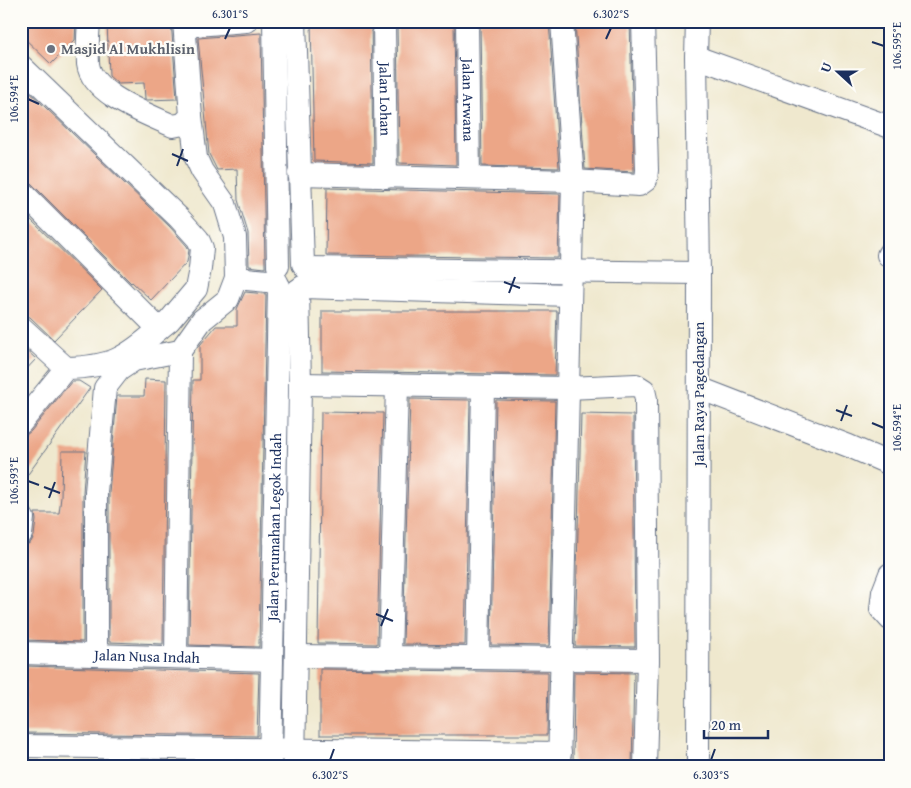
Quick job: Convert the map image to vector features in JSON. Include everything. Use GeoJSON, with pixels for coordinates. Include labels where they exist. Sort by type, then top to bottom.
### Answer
{"type":"FeatureCollection","features":[{"type":"Feature","properties":{"kind":"street"},"geometry":{"type":"LineString","coordinates":[[89,21],[88,66],[99,86],[118,100],[173,126],[183,124],[191,116]]}},
{"type":"Feature","properties":{"kind":"street"},"geometry":{"type":"LineString","coordinates":[[176,658],[180,351],[202,320],[228,299],[236,278],[235,237],[225,204],[202,171],[196,158],[184,23],[246,21]]}},
{"type":"Feature","properties":{"kind":"street","name":"Jalan Perumahan Legok Indah"},"geometry":{"type":"LineString","coordinates":[[274,21],[300,384],[295,758]]}},
{"type":"Feature","properties":{"kind":"street","name":"Jalan Perumahan Legok Indah"},"geometry":{"type":"LineString","coordinates":[[270,758],[272,660],[299,174],[295,21]]}},
{"type":"Feature","properties":{"kind":"street","name":"Jalan Lohan"},"geometry":{"type":"LineString","coordinates":[[384,21],[386,177]]}},
{"type":"Feature","properties":{"kind":"street","name":"Jalan Arwana"},"geometry":{"type":"LineString","coordinates":[[467,21],[469,178]]}},
{"type":"Feature","properties":{"kind":"street"},"geometry":{"type":"LineString","coordinates":[[21,746],[270,758],[559,760],[573,181],[562,21]]}},
{"type":"Feature","properties":{"kind":"street"},"geometry":{"type":"LineString","coordinates":[[299,174],[573,181],[639,185],[646,180],[647,170],[644,21]]}},
{"type":"Feature","properties":{"kind":"street","name":"Jalan Raya Pagedangan"},"geometry":{"type":"LineString","coordinates":[[697,21],[699,273],[698,767]]}},
{"type":"Feature","properties":{"kind":"street"},"geometry":{"type":"LineString","coordinates":[[696,57],[890,127]]}},
{"type":"Feature","properties":{"kind":"street"},"geometry":{"type":"LineString","coordinates":[[21,66],[179,218],[198,239],[202,248],[196,289],[174,316],[138,347],[116,361],[92,367],[66,368],[21,326]]}},
{"type":"Feature","properties":{"kind":"street"},"geometry":{"type":"LineString","coordinates":[[21,191],[159,329]]}},
{"type":"Feature","properties":{"kind":"street"},"geometry":{"type":"LineString","coordinates":[[236,278],[570,271],[699,273]]}},
{"type":"Feature","properties":{"kind":"street"},"geometry":{"type":"LineString","coordinates":[[292,278],[570,295]]}},
{"type":"Feature","properties":{"kind":"street"},"geometry":{"type":"LineString","coordinates":[[96,655],[96,492],[105,388],[119,370],[134,360],[180,351]]}},
{"type":"Feature","properties":{"kind":"street"},"geometry":{"type":"LineString","coordinates":[[21,422],[66,368]]}},
{"type":"Feature","properties":{"kind":"street"},"geometry":{"type":"LineString","coordinates":[[300,384],[568,388],[636,384],[644,390],[646,398],[648,660],[645,767]]}},
{"type":"Feature","properties":{"kind":"street"},"geometry":{"type":"LineString","coordinates":[[390,657],[397,386]]}},
{"type":"Feature","properties":{"kind":"street"},"geometry":{"type":"LineString","coordinates":[[478,658],[482,387]]}},
{"type":"Feature","properties":{"kind":"street"},"geometry":{"type":"LineString","coordinates":[[699,388],[886,457]]}},
{"type":"Feature","properties":{"kind":"street"},"geometry":{"type":"LineString","coordinates":[[890,574],[883,592],[881,609],[890,619]]}},
{"type":"Feature","properties":{"kind":"street","name":"Jalan Nusa Indah"},"geometry":{"type":"LineString","coordinates":[[21,653],[272,660]]}},
{"type":"Feature","properties":{"kind":"street"},"geometry":{"type":"LineString","coordinates":[[296,656],[648,660]]}},
{"type":"Feature","properties":{"kind":"building","name":"Masjid Al Mukhlisin"},"geometry":{"type":"Polygon","coordinates":[[[21,21],[76,21],[75,40],[51,64],[21,35],[21,21]]]}},
{"type":"Feature","properties":{"kind":"building"},"geometry":{"type":"Polygon","coordinates":[[[107,21],[171,21],[177,99],[147,100],[145,99],[144,83],[118,84],[109,76],[107,21]]]}},
{"type":"Feature","properties":{"kind":"building"},"geometry":{"type":"Polygon","coordinates":[[[311,21],[371,21],[373,163],[314,161],[311,21]]]}},
{"type":"Feature","properties":{"kind":"building"},"geometry":{"type":"Polygon","coordinates":[[[397,21],[454,21],[456,165],[399,163],[397,21]]]}},
{"type":"Feature","properties":{"kind":"building"},"geometry":{"type":"Polygon","coordinates":[[[480,21],[549,21],[559,168],[482,166],[480,21]]]}},
{"type":"Feature","properties":{"kind":"building"},"geometry":{"type":"Polygon","coordinates":[[[575,21],[630,21],[634,172],[585,169],[575,21]]]}},
{"type":"Feature","properties":{"kind":"building"},"geometry":{"type":"Polygon","coordinates":[[[261,33],[265,268],[249,266],[248,233],[238,200],[237,169],[217,170],[209,154],[198,38],[261,33]]]}},
{"type":"Feature","properties":{"kind":"building"},"geometry":{"type":"Polygon","coordinates":[[[21,84],[170,227],[187,246],[189,250],[187,262],[151,300],[131,283],[30,182],[21,178],[21,84]]]}},
{"type":"Feature","properties":{"kind":"building"},"geometry":{"type":"Polygon","coordinates":[[[327,188],[560,194],[558,258],[326,255],[327,188]]]}},
{"type":"Feature","properties":{"kind":"building"},"geometry":{"type":"Polygon","coordinates":[[[21,210],[102,290],[54,340],[30,317],[21,314],[21,210]]]}},
{"type":"Feature","properties":{"kind":"building"},"geometry":{"type":"Polygon","coordinates":[[[245,292],[266,294],[259,647],[189,645],[193,380],[200,380],[200,345],[216,326],[237,326],[237,309],[245,292]]]}},
{"type":"Feature","properties":{"kind":"building"},"geometry":{"type":"Polygon","coordinates":[[[322,311],[557,311],[555,375],[322,371],[322,311]]]}},
{"type":"Feature","properties":{"kind":"building"},"geometry":{"type":"Polygon","coordinates":[[[21,345],[36,359],[21,375],[21,345]]]}},
{"type":"Feature","properties":{"kind":"building"},"geometry":{"type":"Polygon","coordinates":[[[145,379],[166,380],[163,644],[109,642],[109,493],[117,396],[144,396],[145,379]]]}},
{"type":"Feature","properties":{"kind":"building"},"geometry":{"type":"Polygon","coordinates":[[[72,381],[79,381],[90,388],[21,484],[21,436],[31,431],[72,381]]]}},
{"type":"Feature","properties":{"kind":"building"},"geometry":{"type":"Polygon","coordinates":[[[410,399],[470,400],[465,645],[403,644],[410,399]]]}},
{"type":"Feature","properties":{"kind":"building"},"geometry":{"type":"Polygon","coordinates":[[[496,400],[555,401],[549,646],[491,645],[496,400]]]}},
{"type":"Feature","properties":{"kind":"building"},"geometry":{"type":"Polygon","coordinates":[[[321,412],[383,413],[377,644],[318,643],[321,412]]]}},
{"type":"Feature","properties":{"kind":"building"},"geometry":{"type":"Polygon","coordinates":[[[581,414],[633,415],[635,647],[575,646],[581,414]]]}},
{"type":"Feature","properties":{"kind":"building"},"geometry":{"type":"Polygon","coordinates":[[[62,451],[86,451],[83,492],[83,642],[24,640],[25,546],[31,542],[34,536],[35,513],[59,513],[62,451]]]}},
{"type":"Feature","properties":{"kind":"building"},"geometry":{"type":"Polygon","coordinates":[[[25,666],[259,673],[257,736],[25,733],[25,666]]]}},
{"type":"Feature","properties":{"kind":"building"},"geometry":{"type":"Polygon","coordinates":[[[320,669],[548,672],[547,735],[320,735],[320,669]]]}},
{"type":"Feature","properties":{"kind":"building"},"geometry":{"type":"Polygon","coordinates":[[[574,672],[634,673],[632,767],[573,767],[574,672]]]}},
{"type":"Feature","properties":{"kind":"place","name":"Masjid Al Mukhlisin"},"geometry":{"type":"Point","coordinates":[51,49]}}]}
